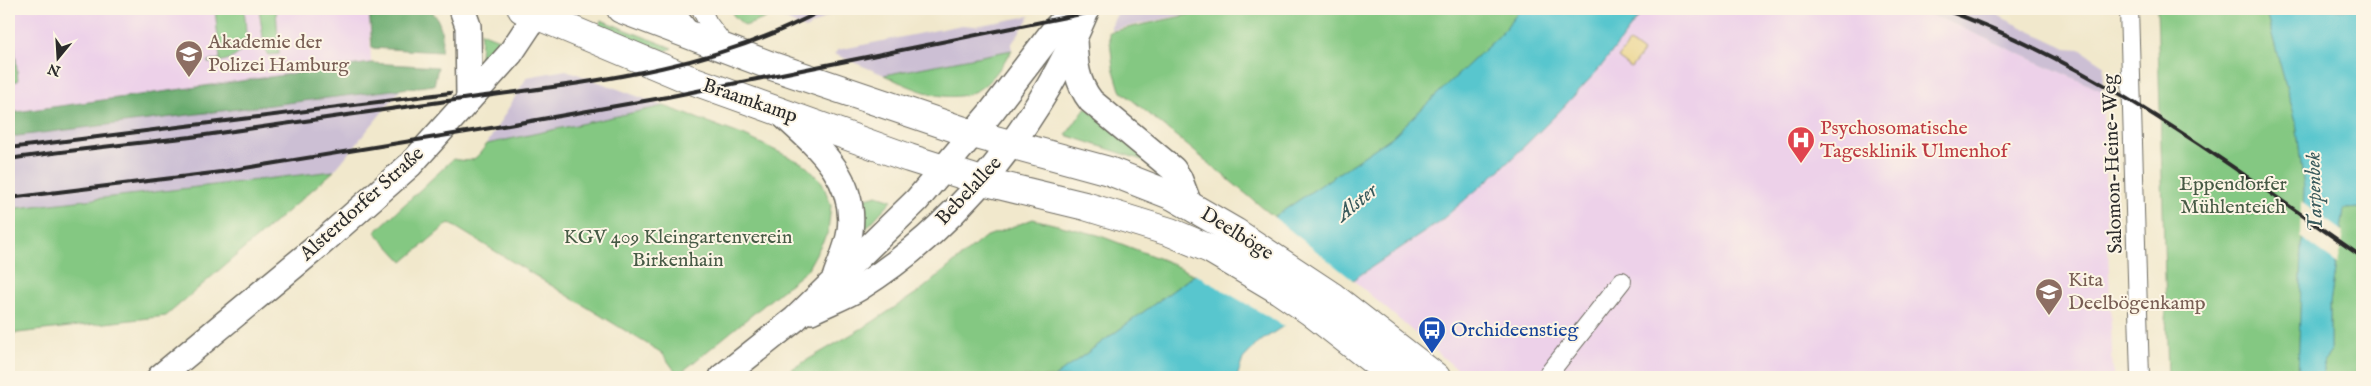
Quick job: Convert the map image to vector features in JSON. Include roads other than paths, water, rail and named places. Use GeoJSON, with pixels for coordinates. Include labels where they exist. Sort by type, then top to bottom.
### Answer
{"type":"FeatureCollection","features":[{"type":"Feature","properties":{"kind":"main road","name":"Braamkamp"},"geometry":{"type":"LineString","coordinates":[[621,9],[686,32],[728,50],[1010,145]]}},
{"type":"Feature","properties":{"kind":"main road","name":"Braamkamp"},"geometry":{"type":"LineString","coordinates":[[532,11],[686,78],[944,170],[982,181]]}},
{"type":"Feature","properties":{"kind":"main road","name":"Deelböge"},"geometry":{"type":"LineString","coordinates":[[1010,145],[1109,171],[1153,186],[1189,204],[1333,296],[1436,377]]}},
{"type":"Feature","properties":{"kind":"main road","name":"Deelböge"},"geometry":{"type":"LineString","coordinates":[[982,181],[1085,206],[1152,225],[1210,249],[1244,268],[1311,312],[1385,375]]}},
{"type":"Feature","properties":{"kind":"street"},"geometry":{"type":"LineString","coordinates":[[462,9],[468,26],[469,97]]}},
{"type":"Feature","properties":{"kind":"street"},"geometry":{"type":"LineString","coordinates":[[670,9],[686,32]]}},
{"type":"Feature","properties":{"kind":"street"},"geometry":{"type":"LineString","coordinates":[[701,9],[708,23],[728,50]]}},
{"type":"Feature","properties":{"kind":"street","name":"Bebelallee"},"geometry":{"type":"LineString","coordinates":[[722,377],[795,319],[917,200],[944,170],[1054,30],[1074,9]]}},
{"type":"Feature","properties":{"kind":"street","name":"Bebelallee"},"geometry":{"type":"LineString","coordinates":[[795,319],[858,288],[893,263],[943,221],[982,181],[1028,120],[1074,39],[1087,9]]}},
{"type":"Feature","properties":{"kind":"street","name":"Salomon-Heine-Weg"},"geometry":{"type":"LineString","coordinates":[[2129,9],[2140,377]]}},
{"type":"Feature","properties":{"kind":"street","name":"Alsterdorfer Straße"},"geometry":{"type":"LineString","coordinates":[[160,377],[318,246],[411,164],[469,97],[510,54],[532,11]]}},
{"type":"Feature","properties":{"kind":"street"},"geometry":{"type":"LineString","coordinates":[[1074,39],[1076,68],[1084,92],[1091,101],[1173,169],[1179,178],[1189,204]]}},
{"type":"Feature","properties":{"kind":"street"},"geometry":{"type":"LineString","coordinates":[[777,110],[822,150],[840,175],[847,194],[851,212],[850,232],[836,277]]}},
{"type":"Feature","properties":{"kind":"street"},"geometry":{"type":"LineString","coordinates":[[1546,377],[1622,280]]}},
{"type":"Feature","properties":{"kind":"water","name":"Alster"},"geometry":{"type":"Polygon","coordinates":[[[1521,9],[1662,9],[1661,13],[1644,10],[1599,69],[1502,168],[1438,223],[1258,343],[1243,359],[1237,377],[1054,377],[1274,217],[1392,137],[1499,36],[1521,9]]]}},
{"type":"Feature","properties":{"kind":"water","name":"Eppendorfer Mühlenteich"},"geometry":{"type":"Polygon","coordinates":[[[2265,9],[2362,9],[2362,208],[2344,209],[2330,303],[2330,352],[2323,364],[2323,377],[2298,377],[2304,188],[2296,122],[2265,9]]]}},
{"type":"Feature","properties":{"kind":"railway"},"geometry":{"type":"LineString","coordinates":[[9,159],[222,133],[588,82],[637,73],[733,48],[779,31],[824,9]]}},
{"type":"Feature","properties":{"kind":"railway"},"geometry":{"type":"LineString","coordinates":[[9,198],[221,172],[497,127],[667,97],[1106,9]]}},
{"type":"Feature","properties":{"kind":"railway"},"geometry":{"type":"LineString","coordinates":[[1943,9],[2000,32],[2055,58],[2108,88],[2211,152],[2362,257]]}},
{"type":"Feature","properties":{"kind":"railway"},"geometry":{"type":"LineString","coordinates":[[9,148],[450,93]]}},
{"type":"Feature","properties":{"kind":"place","name":"Akademie der Polizei Hamburg"},"geometry":{"type":"Point","coordinates":[189,78]}},
{"type":"Feature","properties":{"kind":"place","name":"Psychosomatische Tagesklinik Ulmenhof"},"geometry":{"type":"Point","coordinates":[1801,164]}},
{"type":"Feature","properties":{"kind":"place","name":"Kita Deelbögenkamp"},"geometry":{"type":"Point","coordinates":[2049,316]}},
{"type":"Feature","properties":{"kind":"place","name":"Orchideenstieg"},"geometry":{"type":"Point","coordinates":[1432,354]}},
{"type":"Feature","properties":{"kind":"water label","name":"Tarpenbek"},"geometry":{"type":"Point","coordinates":[2315,192]}},
{"type":"Feature","properties":{"kind":"park label","name":"KGV 409 Kleingartenverein Birkenhain"},"geometry":{"type":"Point","coordinates":[678,248]}}]}
